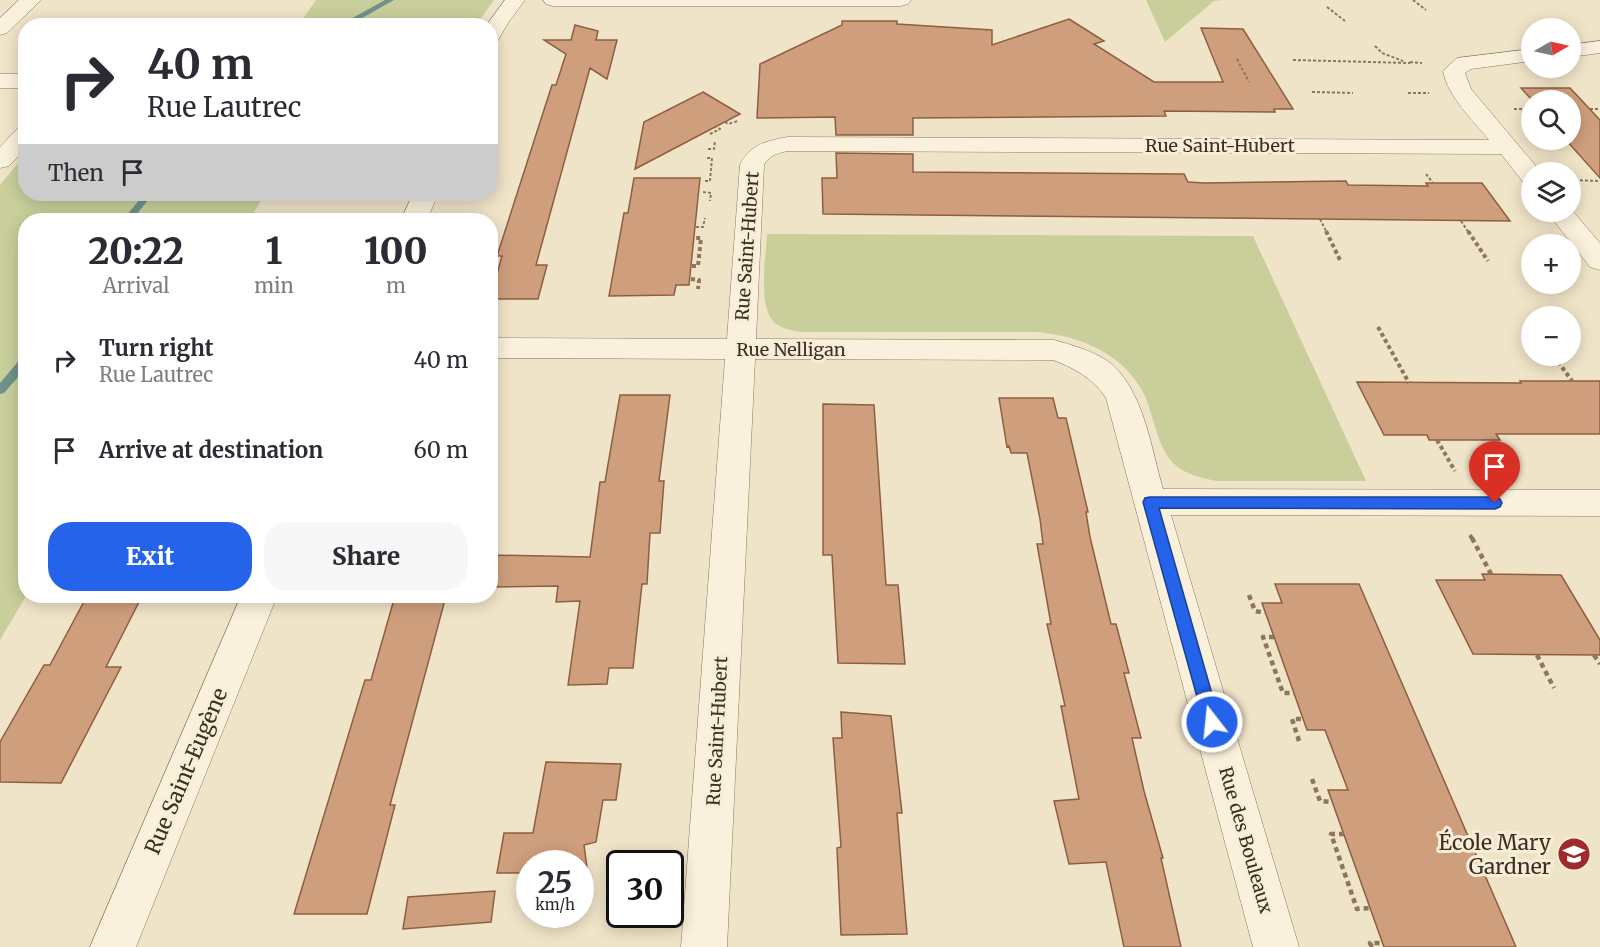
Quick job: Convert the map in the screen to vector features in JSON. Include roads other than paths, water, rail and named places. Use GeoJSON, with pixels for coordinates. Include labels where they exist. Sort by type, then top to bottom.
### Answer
{"type":"FeatureCollection","features":[{"type":"Feature","properties":{"kind":"street"},"geometry":{"type":"LineString","coordinates":[[0,29],[31,0]]}},
{"type":"Feature","properties":{"kind":"street"},"geometry":{"type":"LineString","coordinates":[[498,22],[515,0]]}},
{"type":"Feature","properties":{"kind":"street"},"geometry":{"type":"LineString","coordinates":[[553,0],[901,0]]}},
{"type":"Feature","properties":{"kind":"street"},"geometry":{"type":"LineString","coordinates":[[1581,50],[1600,47]]}},
{"type":"Feature","properties":{"kind":"street"},"geometry":{"type":"LineString","coordinates":[[1521,56],[1465,63],[1454,71],[1456,82],[1521,163]]}},
{"type":"Feature","properties":{"kind":"street"},"geometry":{"type":"LineString","coordinates":[[0,81],[18,81]]}},
{"type":"Feature","properties":{"kind":"street"},"geometry":{"type":"LineString","coordinates":[[0,161],[18,142]]}},
{"type":"Feature","properties":{"kind":"street","name":"Rue Saint-Hubert"},"geometry":{"type":"LineString","coordinates":[[704,947],[752,165],[758,154],[774,146],[821,144],[1508,147]]}},
{"type":"Feature","properties":{"kind":"street"},"geometry":{"type":"LineString","coordinates":[[1568,222],[1600,261]]}},
{"type":"Feature","properties":{"kind":"street","name":"Rue Nelligan"},"geometry":{"type":"LineString","coordinates":[[498,348],[1045,350],[1072,356],[1090,364]]}},
{"type":"Feature","properties":{"kind":"street","name":"Rue des Bouleaux"},"geometry":{"type":"LineString","coordinates":[[1090,364],[1103,372],[1114,384],[1121,398],[1276,947]]}},
{"type":"Feature","properties":{"kind":"street"},"geometry":{"type":"LineString","coordinates":[[1150,502],[1600,503]]}},
{"type":"Feature","properties":{"kind":"street","name":"Rue Saint-Eugène"},"geometry":{"type":"LineString","coordinates":[[113,947],[256,603]]}},
{"type":"Feature","properties":{"kind":"waterway"},"geometry":{"type":"LineString","coordinates":[[356,18],[390,0]]}},
{"type":"Feature","properties":{"kind":"waterway"},"geometry":{"type":"LineString","coordinates":[[133,213],[142,201]]}},
{"type":"Feature","properties":{"kind":"waterway"},"geometry":{"type":"LineString","coordinates":[[0,390],[18,369]]}},
{"type":"Feature","properties":{"kind":"place","name":"École Mary Gardner"},"geometry":{"type":"Point","coordinates":[1574,854]}}]}
